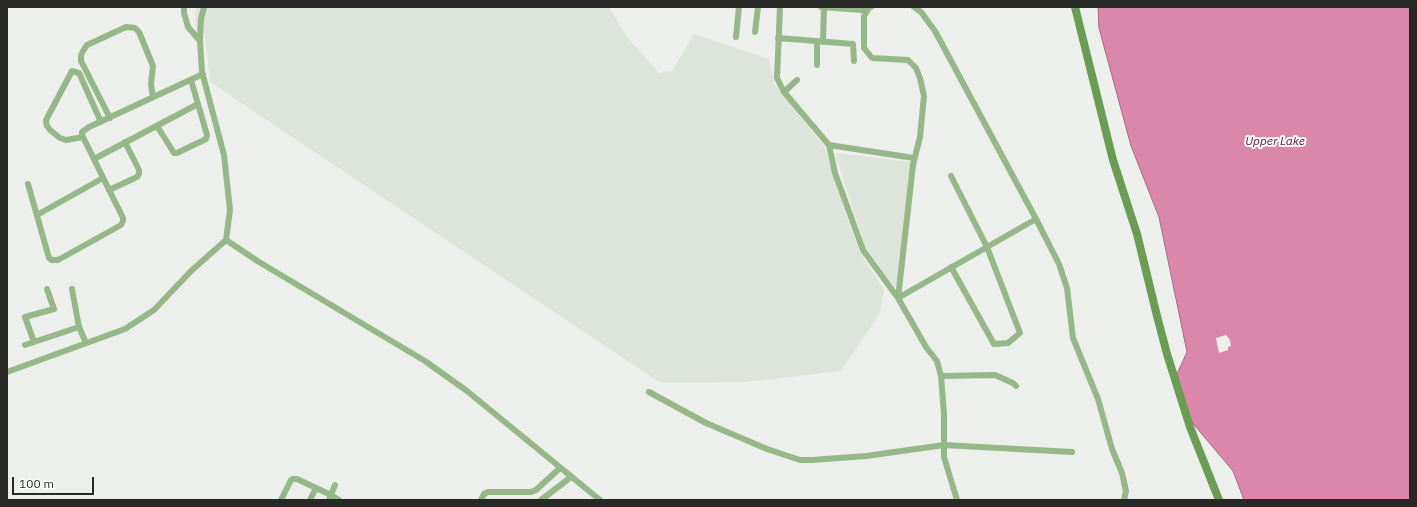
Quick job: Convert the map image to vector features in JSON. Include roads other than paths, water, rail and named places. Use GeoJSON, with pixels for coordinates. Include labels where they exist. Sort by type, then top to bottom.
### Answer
{"type":"FeatureCollection","features":[{"type":"Feature","properties":{"kind":"street"},"geometry":{"type":"LineString","coordinates":[[184,7],[188,27],[200,41]]}},
{"type":"Feature","properties":{"kind":"street"},"geometry":{"type":"LineString","coordinates":[[7,372],[125,329],[154,310],[191,271],[226,240],[230,210],[224,154],[203,74],[200,41],[201,20],[204,7]]}},
{"type":"Feature","properties":{"kind":"street"},"geometry":{"type":"LineString","coordinates":[[736,37],[739,7]]}},
{"type":"Feature","properties":{"kind":"street"},"geometry":{"type":"LineString","coordinates":[[755,32],[758,7]]}},
{"type":"Feature","properties":{"kind":"street"},"geometry":{"type":"LineString","coordinates":[[780,7],[776,78],[784,92],[829,145],[835,173],[863,250],[898,298],[926,347],[937,361],[941,376],[944,414],[944,457],[957,500]]}},
{"type":"Feature","properties":{"kind":"street"},"geometry":{"type":"LineString","coordinates":[[821,7],[862,10],[871,7]]}},
{"type":"Feature","properties":{"kind":"street"},"geometry":{"type":"LineString","coordinates":[[817,65],[824,7]]}},
{"type":"Feature","properties":{"kind":"street"},"geometry":{"type":"LineString","coordinates":[[871,7],[864,16],[864,48],[872,58],[908,60],[916,68],[924,96],[920,137],[914,158],[898,298]]}},
{"type":"Feature","properties":{"kind":"street"},"geometry":{"type":"LineString","coordinates":[[914,7],[921,12],[935,31],[1059,264],[1067,288],[1073,338],[1098,400],[1112,449],[1122,473],[1126,491],[1124,500]]}},
{"type":"Feature","properties":{"kind":"street"},"geometry":{"type":"LineString","coordinates":[[1075,7],[1113,160],[1136,234],[1167,354],[1190,427],[1219,500]]}},
{"type":"Feature","properties":{"kind":"street"},"geometry":{"type":"LineString","coordinates":[[110,118],[81,61],[81,55],[83,50],[88,45],[126,27],[135,28],[139,32],[153,66],[151,84],[153,98]]}},
{"type":"Feature","properties":{"kind":"street"},"geometry":{"type":"LineString","coordinates":[[778,38],[853,44],[854,61]]}},
{"type":"Feature","properties":{"kind":"street"},"geometry":{"type":"LineString","coordinates":[[83,137],[66,140],[60,138],[47,126],[46,120],[72,71],[79,73],[101,122]]}},
{"type":"Feature","properties":{"kind":"street"},"geometry":{"type":"LineString","coordinates":[[28,184],[49,258],[52,260],[58,260],[121,225],[123,218],[82,135],[84,130],[203,74]]}},
{"type":"Feature","properties":{"kind":"street"},"geometry":{"type":"LineString","coordinates":[[157,126],[174,153],[177,153],[206,139],[207,135],[191,80]]}},
{"type":"Feature","properties":{"kind":"street"},"geometry":{"type":"LineString","coordinates":[[784,92],[797,80]]}},
{"type":"Feature","properties":{"kind":"street"},"geometry":{"type":"LineString","coordinates":[[94,159],[198,104]]}},
{"type":"Feature","properties":{"kind":"street"},"geometry":{"type":"LineString","coordinates":[[109,190],[137,177],[139,174],[139,170],[125,142]]}},
{"type":"Feature","properties":{"kind":"street"},"geometry":{"type":"LineString","coordinates":[[829,145],[914,158]]}},
{"type":"Feature","properties":{"kind":"street"},"geometry":{"type":"LineString","coordinates":[[951,176],[987,247],[1020,333],[1008,343],[994,344],[951,267]]}},
{"type":"Feature","properties":{"kind":"street"},"geometry":{"type":"LineString","coordinates":[[37,215],[103,178]]}},
{"type":"Feature","properties":{"kind":"street"},"geometry":{"type":"LineString","coordinates":[[898,298],[1036,219]]}},
{"type":"Feature","properties":{"kind":"street"},"geometry":{"type":"LineString","coordinates":[[226,240],[425,361],[467,391],[600,500]]}},
{"type":"Feature","properties":{"kind":"street"},"geometry":{"type":"LineString","coordinates":[[34,342],[25,317],[54,309],[47,289]]}},
{"type":"Feature","properties":{"kind":"street"},"geometry":{"type":"LineString","coordinates":[[72,289],[78,327],[86,343]]}},
{"type":"Feature","properties":{"kind":"street"},"geometry":{"type":"LineString","coordinates":[[25,345],[78,327]]}},
{"type":"Feature","properties":{"kind":"street"},"geometry":{"type":"LineString","coordinates":[[941,376],[995,375],[1013,383],[1016,386]]}},
{"type":"Feature","properties":{"kind":"street"},"geometry":{"type":"LineString","coordinates":[[649,392],[706,423],[767,449],[800,460],[866,456],[944,445],[1072,452]]}},
{"type":"Feature","properties":{"kind":"street"},"geometry":{"type":"LineString","coordinates":[[481,500],[484,494],[488,492],[531,492],[536,490],[560,468]]}},
{"type":"Feature","properties":{"kind":"street"},"geometry":{"type":"LineString","coordinates":[[541,500],[571,477]]}},
{"type":"Feature","properties":{"kind":"street"},"geometry":{"type":"LineString","coordinates":[[281,500],[291,480],[297,479],[330,497],[339,500]]}},
{"type":"Feature","properties":{"kind":"street"},"geometry":{"type":"LineString","coordinates":[[330,497],[335,485]]}},
{"type":"Feature","properties":{"kind":"street"},"geometry":{"type":"LineString","coordinates":[[310,500],[316,488]]}},
{"type":"Feature","properties":{"kind":"water","name":"Upper Lake"},"geometry":{"type":"Polygon","coordinates":[[[1098,7],[1410,7],[1410,500],[1244,500],[1233,471],[1190,420],[1177,374],[1187,352],[1159,217],[1131,146],[1099,28],[1098,7]]]}}]}
